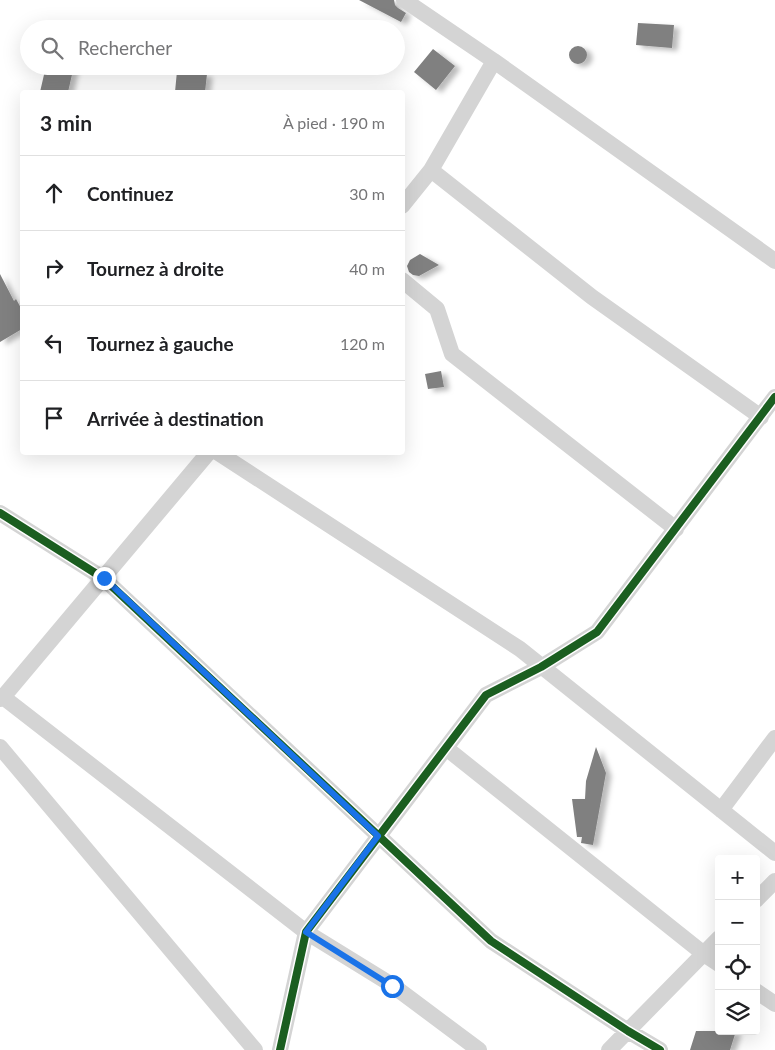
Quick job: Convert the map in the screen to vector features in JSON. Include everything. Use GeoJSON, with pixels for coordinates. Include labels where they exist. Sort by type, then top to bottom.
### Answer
{"type":"FeatureCollection","features":[{"type":"Feature","properties":{"kind":"street"},"geometry":{"type":"LineString","coordinates":[[404,0],[494,61],[775,261]]}},
{"type":"Feature","properties":{"kind":"street"},"geometry":{"type":"LineString","coordinates":[[405,202],[431,170],[494,61]]}},
{"type":"Feature","properties":{"kind":"street"},"geometry":{"type":"LineString","coordinates":[[431,170],[592,297],[761,416]]}},
{"type":"Feature","properties":{"kind":"street"},"geometry":{"type":"LineString","coordinates":[[405,283],[436,309],[452,354],[676,528]]}},
{"type":"Feature","properties":{"kind":"street"},"geometry":{"type":"LineString","coordinates":[[280,1050],[306,932],[378,836],[486,695],[541,667],[597,632],[775,397]]}},
{"type":"Feature","properties":{"kind":"street"},"geometry":{"type":"LineString","coordinates":[[206,455],[2,698],[306,932],[392,986],[478,1050]]}},
{"type":"Feature","properties":{"kind":"street"},"geometry":{"type":"LineString","coordinates":[[222,455],[520,649],[775,853]]}},
{"type":"Feature","properties":{"kind":"street"},"geometry":{"type":"LineString","coordinates":[[0,512],[104,578],[491,941],[660,1050]]}},
{"type":"Feature","properties":{"kind":"street"},"geometry":{"type":"LineString","coordinates":[[721,810],[775,738]]}},
{"type":"Feature","properties":{"kind":"street"},"geometry":{"type":"LineString","coordinates":[[0,747],[255,1050]]}},
{"type":"Feature","properties":{"kind":"street"},"geometry":{"type":"LineString","coordinates":[[446,748],[715,961]]}},
{"type":"Feature","properties":{"kind":"street"},"geometry":{"type":"LineString","coordinates":[[760,896],[775,881]]}},
{"type":"Feature","properties":{"kind":"street"},"geometry":{"type":"LineString","coordinates":[[609,1050],[715,942]]}},
{"type":"Feature","properties":{"kind":"street"},"geometry":{"type":"LineString","coordinates":[[760,994],[775,1004]]}},
{"type":"Feature","properties":{"kind":"building"},"geometry":{"type":"Polygon","coordinates":[[[359,0],[394,0],[395,5],[406,13],[402,20],[397,20],[359,0]]]}},
{"type":"Feature","properties":{"kind":"building"},"geometry":{"type":"Polygon","coordinates":[[[638,23],[674,25],[672,48],[636,45],[638,23]]]}},
{"type":"Feature","properties":{"kind":"building"},"geometry":{"type":"Polygon","coordinates":[[[578,46],[584,49],[587,55],[584,61],[578,64],[572,61],[569,55],[572,49],[578,46]]]}},
{"type":"Feature","properties":{"kind":"building"},"geometry":{"type":"Polygon","coordinates":[[[433,49],[455,66],[436,90],[414,72],[433,49]]]}},
{"type":"Feature","properties":{"kind":"building"},"geometry":{"type":"Polygon","coordinates":[[[44,75],[72,75],[68,90],[40,90],[44,75]]]}},
{"type":"Feature","properties":{"kind":"building"},"geometry":{"type":"Polygon","coordinates":[[[177,75],[207,75],[205,90],[175,90],[177,75]]]}},
{"type":"Feature","properties":{"kind":"building"},"geometry":{"type":"Polygon","coordinates":[[[420,254],[439,265],[419,276],[413,275],[409,272],[407,266],[410,260],[420,254]]]}},
{"type":"Feature","properties":{"kind":"building"},"geometry":{"type":"Polygon","coordinates":[[[0,274],[14,301],[16,299],[20,306],[20,330],[0,342],[0,274]]]}},
{"type":"Feature","properties":{"kind":"building"},"geometry":{"type":"Polygon","coordinates":[[[441,371],[444,387],[428,389],[425,374],[441,371]]]}},
{"type":"Feature","properties":{"kind":"building"},"geometry":{"type":"Polygon","coordinates":[[[596,747],[606,773],[593,845],[581,843],[582,837],[577,837],[572,799],[585,799],[586,781],[596,747]]]}},
{"type":"Feature","properties":{"kind":"building"},"geometry":{"type":"Polygon","coordinates":[[[696,1031],[715,1031],[715,1035],[735,1035],[730,1050],[690,1050],[696,1031]]]}},
{"type":"Feature","properties":{"kind":"cycle path"},"geometry":{"type":"LineString","coordinates":[[280,1050],[306,932],[486,695],[541,667],[597,632],[775,397]]}},
{"type":"Feature","properties":{"kind":"cycle path"},"geometry":{"type":"LineString","coordinates":[[0,513],[103,578],[491,941],[660,1050]]}},
{"type":"Feature","properties":{"kind":"route"},"geometry":{"type":"LineString","coordinates":[[104,578],[378,836],[306,932],[392,986]]}}]}
